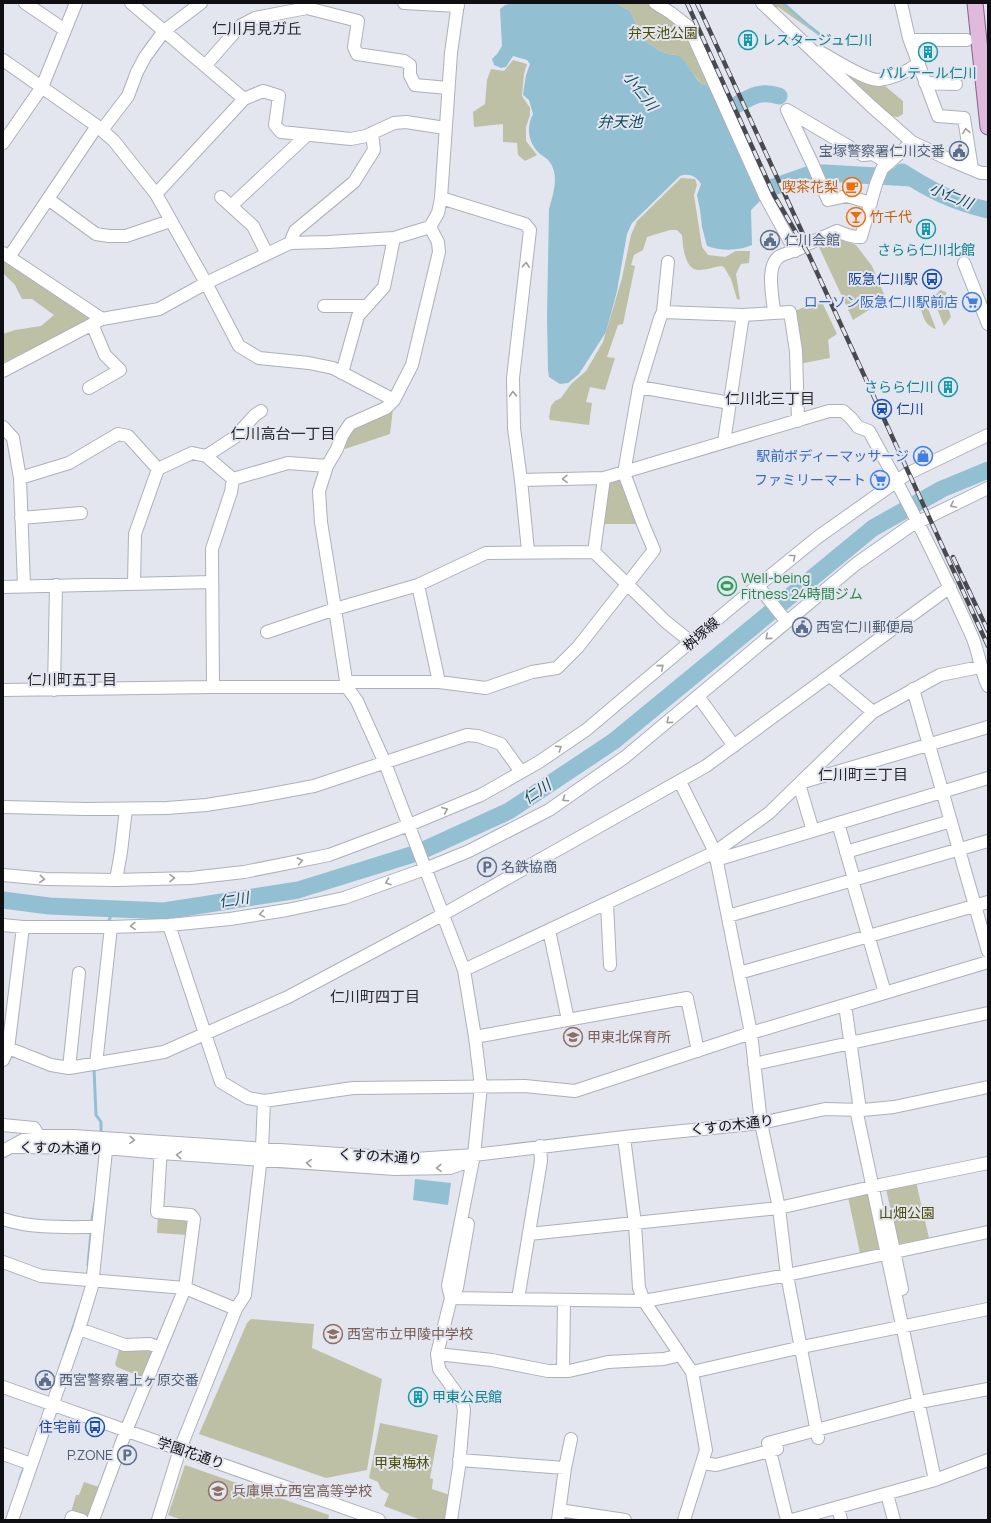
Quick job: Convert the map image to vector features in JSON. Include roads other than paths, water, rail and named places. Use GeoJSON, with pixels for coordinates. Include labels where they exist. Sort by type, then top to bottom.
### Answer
{"type":"FeatureCollection","features":[{"type":"Feature","properties":{"kind":"main road"},"geometry":{"type":"LineString","coordinates":[[975,3],[988,128]]}},
{"type":"Feature","properties":{"kind":"street"},"geometry":{"type":"LineString","coordinates":[[25,3],[66,30]]}},
{"type":"Feature","properties":{"kind":"street"},"geometry":{"type":"LineString","coordinates":[[3,143],[42,87],[76,3]]}},
{"type":"Feature","properties":{"kind":"street"},"geometry":{"type":"LineString","coordinates":[[130,3],[244,99]]}},
{"type":"Feature","properties":{"kind":"street"},"geometry":{"type":"LineString","coordinates":[[88,388],[120,370],[105,355],[97,322],[6,255],[99,128],[128,96],[137,72],[145,57],[164,32],[201,3]]}},
{"type":"Feature","properties":{"kind":"street"},"geometry":{"type":"LineString","coordinates":[[3,371],[97,322],[159,309],[206,283],[290,243],[394,238],[430,227],[438,213],[440,198],[451,53],[458,4],[404,3]]}},
{"type":"Feature","properties":{"kind":"street"},"geometry":{"type":"LineString","coordinates":[[655,3],[672,8],[689,27],[759,183],[795,250]]}},
{"type":"Feature","properties":{"kind":"street"},"geometry":{"type":"LineString","coordinates":[[762,3],[912,142],[972,169],[988,173]]}},
{"type":"Feature","properties":{"kind":"street"},"geometry":{"type":"LineString","coordinates":[[901,3],[910,40],[938,116],[964,118],[972,169]]}},
{"type":"Feature","properties":{"kind":"street"},"geometry":{"type":"LineString","coordinates":[[204,66],[240,26],[255,18],[307,8],[358,21],[354,47],[357,54],[404,61],[410,65],[410,75],[415,85],[448,88]]}},
{"type":"Feature","properties":{"kind":"street"},"geometry":{"type":"LineString","coordinates":[[910,40],[967,40]]}},
{"type":"Feature","properties":{"kind":"street"},"geometry":{"type":"LineString","coordinates":[[808,46],[864,76],[878,80],[905,73],[919,63]]}},
{"type":"Feature","properties":{"kind":"street"},"geometry":{"type":"LineString","coordinates":[[3,60],[99,128],[114,141],[156,194],[206,283],[239,346],[259,358],[309,363],[333,368],[394,400]]}},
{"type":"Feature","properties":{"kind":"street"},"geometry":{"type":"LineString","coordinates":[[925,83],[956,85]]}},
{"type":"Feature","properties":{"kind":"street"},"geometry":{"type":"LineString","coordinates":[[156,194],[244,99],[263,91],[280,96],[275,125],[282,132],[351,140],[372,133],[394,123],[406,122],[445,128]]}},
{"type":"Feature","properties":{"kind":"street"},"geometry":{"type":"LineString","coordinates":[[870,203],[847,196],[828,200],[813,164],[787,110],[863,155],[873,154],[885,166]]}},
{"type":"Feature","properties":{"kind":"street"},"geometry":{"type":"LineString","coordinates":[[290,243],[296,231],[354,182],[374,150],[372,133]]}},
{"type":"Feature","properties":{"kind":"street"},"geometry":{"type":"LineString","coordinates":[[231,206],[307,135]]}},
{"type":"Feature","properties":{"kind":"street"},"geometry":{"type":"LineString","coordinates":[[774,312],[771,282],[772,266],[775,260],[780,256],[837,231],[846,235],[861,237],[876,184],[885,166],[912,142]]}},
{"type":"Feature","properties":{"kind":"street"},"geometry":{"type":"LineString","coordinates":[[220,197],[253,226],[267,254]]}},
{"type":"Feature","properties":{"kind":"street"},"geometry":{"type":"LineString","coordinates":[[440,198],[525,224],[530,230],[513,378],[514,428],[528,552]]}},
{"type":"Feature","properties":{"kind":"street"},"geometry":{"type":"LineString","coordinates":[[48,199],[96,234],[126,236],[170,221]]}},
{"type":"Feature","properties":{"kind":"street"},"geometry":{"type":"LineString","coordinates":[[430,227],[438,242],[439,252],[412,365],[394,400],[386,408],[350,424],[342,436],[338,449],[327,466],[319,491],[321,514],[347,684],[358,701],[385,763],[464,970],[476,1037],[481,1086],[474,1155],[478,1165],[457,1288],[451,1298],[437,1354],[439,1369],[462,1401],[464,1410],[451,1520]]}},
{"type":"Feature","properties":{"kind":"street"},"geometry":{"type":"LineString","coordinates":[[342,374],[358,316],[384,287],[394,238]]}},
{"type":"Feature","properties":{"kind":"street"},"geometry":{"type":"LineString","coordinates":[[3,690],[438,682],[486,688],[532,672],[557,668],[578,647],[654,550],[624,474],[639,387],[663,312],[668,262]]}},
{"type":"Feature","properties":{"kind":"street"},"geometry":{"type":"LineString","coordinates":[[964,263],[988,324]]}},
{"type":"Feature","properties":{"kind":"street"},"geometry":{"type":"LineString","coordinates":[[324,306],[367,306]]}},
{"type":"Feature","properties":{"kind":"street"},"geometry":{"type":"LineString","coordinates":[[663,312],[743,315],[790,312],[796,351],[798,421]]}},
{"type":"Feature","properties":{"kind":"street"},"geometry":{"type":"LineString","coordinates":[[724,442],[743,315]]}},
{"type":"Feature","properties":{"kind":"street"},"geometry":{"type":"LineString","coordinates":[[639,387],[730,402]]}},
{"type":"Feature","properties":{"kind":"street"},"geometry":{"type":"LineString","coordinates":[[206,456],[235,437],[255,415],[262,411]]}},
{"type":"Feature","properties":{"kind":"street"},"geometry":{"type":"LineString","coordinates":[[521,480],[604,478],[624,474],[724,442],[829,411],[843,411],[858,427],[869,431],[898,482],[950,587],[974,641],[980,667],[988,686]]}},
{"type":"Feature","properties":{"kind":"street"},"geometry":{"type":"LineString","coordinates":[[3,427],[13,438],[20,478],[24,586]]}},
{"type":"Feature","properties":{"kind":"street"},"geometry":{"type":"LineString","coordinates":[[20,478],[69,463],[118,434],[128,436],[158,469]]}},
{"type":"Feature","properties":{"kind":"street","name":"桝塚線"},"geometry":{"type":"LineString","coordinates":[[3,875],[46,879],[116,880],[191,878],[244,872],[329,855],[409,825],[481,795],[521,772],[586,730],[818,537],[914,470],[988,435]]}},
{"type":"Feature","properties":{"kind":"street"},"geometry":{"type":"LineString","coordinates":[[134,584],[135,534],[158,469],[192,453],[206,456],[233,479]]}},
{"type":"Feature","properties":{"kind":"street"},"geometry":{"type":"LineString","coordinates":[[233,479],[288,463],[327,466]]}},
{"type":"Feature","properties":{"kind":"street"},"geometry":{"type":"LineString","coordinates":[[594,552],[604,478]]}},
{"type":"Feature","properties":{"kind":"street"},"geometry":{"type":"LineString","coordinates":[[213,687],[212,549],[231,492],[233,479]]}},
{"type":"Feature","properties":{"kind":"street"},"geometry":{"type":"LineString","coordinates":[[3,925],[23,927],[111,927],[169,925],[237,918],[287,910],[344,898],[425,869],[469,851],[549,810],[625,757],[856,564],[910,526],[988,488]]}},
{"type":"Feature","properties":{"kind":"street"},"geometry":{"type":"LineString","coordinates":[[21,518],[81,513]]}},
{"type":"Feature","properties":{"kind":"street"},"geometry":{"type":"LineString","coordinates":[[267,632],[335,609],[418,585],[486,553],[594,552],[666,622],[691,642]]}},
{"type":"Feature","properties":{"kind":"street"},"geometry":{"type":"LineString","coordinates":[[3,586],[212,582]]}},
{"type":"Feature","properties":{"kind":"street"},"geometry":{"type":"LineString","coordinates":[[418,585],[438,682]]}},
{"type":"Feature","properties":{"kind":"street"},"geometry":{"type":"LineString","coordinates":[[54,690],[56,586]]}},
{"type":"Feature","properties":{"kind":"street"},"geometry":{"type":"LineString","coordinates":[[758,586],[786,621]]}},
{"type":"Feature","properties":{"kind":"street"},"geometry":{"type":"LineString","coordinates":[[6,1047],[51,1065],[69,1068],[96,1064],[164,1052],[288,998],[442,915],[706,766],[950,587]]}},
{"type":"Feature","properties":{"kind":"street"},"geometry":{"type":"LineString","coordinates":[[716,856],[769,813],[873,712],[940,675],[980,667]]}},
{"type":"Feature","properties":{"kind":"street"},"geometry":{"type":"LineString","coordinates":[[830,676],[873,712]]}},
{"type":"Feature","properties":{"kind":"street"},"geometry":{"type":"LineString","coordinates":[[913,689],[930,744],[950,821],[988,951]]}},
{"type":"Feature","properties":{"kind":"street"},"geometry":{"type":"LineString","coordinates":[[698,696],[734,746]]}},
{"type":"Feature","properties":{"kind":"street"},"geometry":{"type":"LineString","coordinates":[[800,783],[988,727]]}},
{"type":"Feature","properties":{"kind":"street"},"geometry":{"type":"LineString","coordinates":[[3,807],[126,809],[206,805],[314,786],[467,735],[478,736],[501,744],[521,772]]}},
{"type":"Feature","properties":{"kind":"street"},"geometry":{"type":"LineString","coordinates":[[464,970],[607,903],[716,856],[812,831],[988,778]]}},
{"type":"Feature","properties":{"kind":"street"},"geometry":{"type":"LineString","coordinates":[[680,782],[716,856],[751,1033],[761,1123],[779,1208],[787,1275],[802,1347],[817,1434]]}},
{"type":"Feature","properties":{"kind":"street"},"geometry":{"type":"LineString","coordinates":[[800,783],[812,831]]}},
{"type":"Feature","properties":{"kind":"street"},"geometry":{"type":"LineString","coordinates":[[116,880],[126,809]]}},
{"type":"Feature","properties":{"kind":"street"},"geometry":{"type":"LineString","coordinates":[[846,852],[950,821]]}},
{"type":"Feature","properties":{"kind":"street"},"geometry":{"type":"LineString","coordinates":[[838,823],[885,993]]}},
{"type":"Feature","properties":{"kind":"street"},"geometry":{"type":"LineString","coordinates":[[728,916],[988,840]]}},
{"type":"Feature","properties":{"kind":"street"},"geometry":{"type":"LineString","coordinates":[[739,973],[988,902]]}},
{"type":"Feature","properties":{"kind":"street"},"geometry":{"type":"LineString","coordinates":[[607,903],[610,965]]}},
{"type":"Feature","properties":{"kind":"street"},"geometry":{"type":"LineString","coordinates":[[169,925],[220,1082],[248,1098],[264,1101],[353,1088],[525,1086],[575,1091],[751,1033],[988,962]]}},
{"type":"Feature","properties":{"kind":"street"},"geometry":{"type":"LineString","coordinates":[[3,1060],[23,927]]}},
{"type":"Feature","properties":{"kind":"street"},"geometry":{"type":"LineString","coordinates":[[96,1064],[111,927]]}},
{"type":"Feature","properties":{"kind":"street"},"geometry":{"type":"LineString","coordinates":[[549,930],[568,1020]]}},
{"type":"Feature","properties":{"kind":"street"},"geometry":{"type":"LineString","coordinates":[[69,1068],[79,973]]}},
{"type":"Feature","properties":{"kind":"street"},"geometry":{"type":"LineString","coordinates":[[476,1037],[688,998],[698,1051]]}},
{"type":"Feature","properties":{"kind":"street"},"geometry":{"type":"LineString","coordinates":[[845,1005],[860,1110],[938,1479]]}},
{"type":"Feature","properties":{"kind":"street"},"geometry":{"type":"LineString","coordinates":[[754,1064],[988,1013]]}},
{"type":"Feature","properties":{"kind":"street","name":"くすの木通り"},"geometry":{"type":"LineString","coordinates":[[8,1149],[23,1140],[39,1136],[161,1148],[261,1154],[415,1159],[474,1155],[540,1146],[761,1123],[825,1109],[860,1110],[894,1107],[988,1087]]}},
{"type":"Feature","properties":{"kind":"street"},"geometry":{"type":"LineString","coordinates":[[158,1520],[180,1449],[236,1309],[244,1295],[261,1154],[264,1101]]}},
{"type":"Feature","properties":{"kind":"street"},"geometry":{"type":"LineString","coordinates":[[3,1125],[34,1128],[39,1136]]}},
{"type":"Feature","properties":{"kind":"street"},"geometry":{"type":"LineString","coordinates":[[624,1137],[634,1224],[639,1288],[644,1301],[692,1372],[706,1450],[684,1520]]}},
{"type":"Feature","properties":{"kind":"street"},"geometry":{"type":"LineString","coordinates":[[12,1520],[79,1329],[92,1286],[107,1143]]}},
{"type":"Feature","properties":{"kind":"street","name":"くすの木通り"},"geometry":{"type":"LineString","coordinates":[[8,1149],[37,1146],[107,1143]]}},
{"type":"Feature","properties":{"kind":"street"},"geometry":{"type":"LineString","coordinates":[[518,1299],[541,1160],[540,1146]]}},
{"type":"Feature","properties":{"kind":"street"},"geometry":{"type":"LineString","coordinates":[[94,1520],[126,1431],[185,1288],[194,1219],[191,1215],[157,1212],[161,1148]]}},
{"type":"Feature","properties":{"kind":"street"},"geometry":{"type":"LineString","coordinates":[[529,1234],[779,1208],[988,1163]]}},
{"type":"Feature","properties":{"kind":"street"},"geometry":{"type":"LineString","coordinates":[[3,1219],[14,1223],[52,1227],[98,1228]]}},
{"type":"Feature","properties":{"kind":"street"},"geometry":{"type":"LineString","coordinates":[[451,1298],[644,1301],[787,1275],[988,1232]]}},
{"type":"Feature","properties":{"kind":"street"},"geometry":{"type":"LineString","coordinates":[[3,1262],[41,1276],[185,1288],[236,1309]]}},
{"type":"Feature","properties":{"kind":"street"},"geometry":{"type":"LineString","coordinates":[[563,1371],[564,1300]]}},
{"type":"Feature","properties":{"kind":"street"},"geometry":{"type":"LineString","coordinates":[[692,1372],[802,1347],[988,1309]]}},
{"type":"Feature","properties":{"kind":"street"},"geometry":{"type":"LineString","coordinates":[[79,1329],[124,1345],[150,1344],[160,1348]]}},
{"type":"Feature","properties":{"kind":"street"},"geometry":{"type":"LineString","coordinates":[[437,1354],[492,1360],[548,1371],[563,1371],[608,1362],[664,1359],[680,1355]]}},
{"type":"Feature","properties":{"kind":"street","name":"学園花通り"},"geometry":{"type":"LineString","coordinates":[[3,1387],[379,1520]]}},
{"type":"Feature","properties":{"kind":"street"},"geometry":{"type":"LineString","coordinates":[[703,1463],[716,1464],[770,1451],[817,1434],[988,1390]]}},
{"type":"Feature","properties":{"kind":"street"},"geometry":{"type":"LineString","coordinates":[[922,1406],[988,1398]]}},
{"type":"Feature","properties":{"kind":"street"},"geometry":{"type":"LineString","coordinates":[[571,1439],[565,1468],[559,1515],[625,1520]]}},
{"type":"Feature","properties":{"kind":"street"},"geometry":{"type":"LineString","coordinates":[[770,1451],[787,1520]]}},
{"type":"Feature","properties":{"kind":"street"},"geometry":{"type":"LineString","coordinates":[[3,1454],[31,1464]]}},
{"type":"Feature","properties":{"kind":"street"},"geometry":{"type":"LineString","coordinates":[[459,1460],[565,1468]]}},
{"type":"Feature","properties":{"kind":"street"},"geometry":{"type":"LineString","coordinates":[[792,1520],[938,1479],[988,1460]]}},
{"type":"Feature","properties":{"kind":"street"},"geometry":{"type":"LineString","coordinates":[[887,1494],[894,1520]]}},
{"type":"Feature","properties":{"kind":"street"},"geometry":{"type":"LineString","coordinates":[[838,1507],[841,1520]]}},
{"type":"Feature","properties":{"kind":"street"},"geometry":{"type":"LineString","coordinates":[[71,1520],[72,1517],[82,1520]]}},
{"type":"Feature","properties":{"kind":"water","name":"弁天池"},"geometry":{"type":"Polygon","coordinates":[[[513,3],[616,3],[630,11],[644,40],[658,50],[668,54],[677,55],[682,58],[702,84],[710,86],[762,199],[751,210],[752,245],[735,249],[712,248],[707,246],[702,227],[697,195],[701,184],[692,176],[680,176],[632,223],[627,234],[617,291],[606,332],[579,374],[568,383],[560,384],[549,377],[548,370],[547,317],[549,209],[554,191],[555,179],[554,172],[548,160],[535,149],[530,140],[529,124],[533,114],[529,100],[523,95],[526,75],[530,64],[527,60],[513,56],[506,67],[501,68],[494,65],[492,59],[502,46],[500,9],[505,5],[513,3]]]}},
{"type":"Feature","properties":{"kind":"water"},"geometry":{"type":"Polygon","coordinates":[[[415,1179],[451,1183],[448,1205],[413,1200],[415,1179]]]}},
{"type":"Feature","properties":{"kind":"waterway"},"geometry":{"type":"LineString","coordinates":[[783,3],[809,26],[823,37],[824,36]]}},
{"type":"Feature","properties":{"kind":"waterway","name":"小仁川"},"geometry":{"type":"LineString","coordinates":[[710,114],[723,112],[757,95],[771,94],[779,96]]}},
{"type":"Feature","properties":{"kind":"waterway","name":"小仁川"},"geometry":{"type":"LineString","coordinates":[[902,172],[943,195],[975,207],[988,210]]}},
{"type":"Feature","properties":{"kind":"waterway"},"geometry":{"type":"LineString","coordinates":[[759,192],[813,173],[911,178]]}},
{"type":"Feature","properties":{"kind":"waterway","name":"仁川"},"geometry":{"type":"LineString","coordinates":[[3,900],[49,906],[164,911],[298,890],[417,853],[509,811],[614,741],[873,528],[942,489],[988,470]]}},
{"type":"Feature","properties":{"kind":"waterway"},"geometry":{"type":"LineString","coordinates":[[109,921],[113,909]]}},
{"type":"Feature","properties":{"kind":"waterway"},"geometry":{"type":"LineString","coordinates":[[94,1069],[96,1115],[101,1122],[101,1131]]}},
{"type":"Feature","properties":{"kind":"waterway"},"geometry":{"type":"LineString","coordinates":[[92,1219],[95,1203]]}},
{"type":"Feature","properties":{"kind":"waterway"},"geometry":{"type":"LineString","coordinates":[[88,1265],[91,1233]]}},
{"type":"Feature","properties":{"kind":"waterway"},"geometry":{"type":"LineString","coordinates":[[64,1355],[80,1307]]}},
{"type":"Feature","properties":{"kind":"waterway"},"geometry":{"type":"LineString","coordinates":[[20,1479],[24,1468]]}},
{"type":"Feature","properties":{"kind":"railway"},"geometry":{"type":"LineString","coordinates":[[687,3],[774,195],[809,255],[988,646]]}},
{"type":"Feature","properties":{"kind":"railway"},"geometry":{"type":"LineString","coordinates":[[697,3],[808,245]]}},
{"type":"Feature","properties":{"kind":"railway"},"geometry":{"type":"LineString","coordinates":[[953,557],[988,631]]}},
{"type":"Feature","properties":{"kind":"place","name":"レスタージュ仁川"},"geometry":{"type":"Point","coordinates":[748,40]}},
{"type":"Feature","properties":{"kind":"place","name":"パルテール仁川"},"geometry":{"type":"Point","coordinates":[928,52]}},
{"type":"Feature","properties":{"kind":"place","name":"宝塚警察署仁川交番"},"geometry":{"type":"Point","coordinates":[959,151]}},
{"type":"Feature","properties":{"kind":"place","name":"喫茶花梨"},"geometry":{"type":"Point","coordinates":[852,187]}},
{"type":"Feature","properties":{"kind":"place","name":"竹千代"},"geometry":{"type":"Point","coordinates":[856,217]}},
{"type":"Feature","properties":{"kind":"place","name":"さらら仁川北館"},"geometry":{"type":"Point","coordinates":[926,229]}},
{"type":"Feature","properties":{"kind":"place","name":"仁川会館"},"geometry":{"type":"Point","coordinates":[770,240]}},
{"type":"Feature","properties":{"kind":"place","name":"阪急仁川駅"},"geometry":{"type":"Point","coordinates":[932,279]}},
{"type":"Feature","properties":{"kind":"place","name":"ローソン阪急仁川駅前店"},"geometry":{"type":"Point","coordinates":[972,302]}},
{"type":"Feature","properties":{"kind":"place","name":"さらら仁川"},"geometry":{"type":"Point","coordinates":[948,387]}},
{"type":"Feature","properties":{"kind":"place","name":"仁川"},"geometry":{"type":"Point","coordinates":[882,409]}},
{"type":"Feature","properties":{"kind":"place","name":"駅前ボディーマッサージ"},"geometry":{"type":"Point","coordinates":[923,456]}},
{"type":"Feature","properties":{"kind":"place","name":"ファミリーマート"},"geometry":{"type":"Point","coordinates":[880,480]}},
{"type":"Feature","properties":{"kind":"place","name":"Well-being Fitness 24時間ジム"},"geometry":{"type":"Point","coordinates":[727,586]}},
{"type":"Feature","properties":{"kind":"place","name":"西宮仁川郵便局"},"geometry":{"type":"Point","coordinates":[802,627]}},
{"type":"Feature","properties":{"kind":"place","name":"名鉄協商"},"geometry":{"type":"Point","coordinates":[487,867]}},
{"type":"Feature","properties":{"kind":"place","name":"甲東北保育所"},"geometry":{"type":"Point","coordinates":[573,1037]}},
{"type":"Feature","properties":{"kind":"place","name":"西宮市立甲陵中学校"},"geometry":{"type":"Point","coordinates":[333,1334]}},
{"type":"Feature","properties":{"kind":"place","name":"西宮警察署上ヶ原交番"},"geometry":{"type":"Point","coordinates":[45,1380]}},
{"type":"Feature","properties":{"kind":"place","name":"甲東公民館"},"geometry":{"type":"Point","coordinates":[418,1397]}},
{"type":"Feature","properties":{"kind":"place","name":"住宅前"},"geometry":{"type":"Point","coordinates":[95,1427]}},
{"type":"Feature","properties":{"kind":"place","name":"P.ZONE"},"geometry":{"type":"Point","coordinates":[127,1455]}},
{"type":"Feature","properties":{"kind":"place","name":"兵庫県立西宮高等学校"},"geometry":{"type":"Point","coordinates":[218,1491]}},
{"type":"Feature","properties":{"kind":"district","name":"仁川月見ガ丘"},"geometry":{"type":"Point","coordinates":[257,29]}},
{"type":"Feature","properties":{"kind":"district","name":"仁川北三丁目"},"geometry":{"type":"Point","coordinates":[770,399]}},
{"type":"Feature","properties":{"kind":"district","name":"仁川高台一丁目"},"geometry":{"type":"Point","coordinates":[283,434]}},
{"type":"Feature","properties":{"kind":"district","name":"仁川町五丁目"},"geometry":{"type":"Point","coordinates":[72,680]}},
{"type":"Feature","properties":{"kind":"district","name":"仁川町三丁目"},"geometry":{"type":"Point","coordinates":[863,775]}},
{"type":"Feature","properties":{"kind":"district","name":"仁川町四丁目"},"geometry":{"type":"Point","coordinates":[375,997]}},
{"type":"Feature","properties":{"kind":"park label","name":"弁天池公園"},"geometry":{"type":"Point","coordinates":[663,33]}},
{"type":"Feature","properties":{"kind":"park label","name":"山畑公園"},"geometry":{"type":"Point","coordinates":[907,1213]}},
{"type":"Feature","properties":{"kind":"park label","name":"甲東梅林"},"geometry":{"type":"Point","coordinates":[402,1463]}}]}
